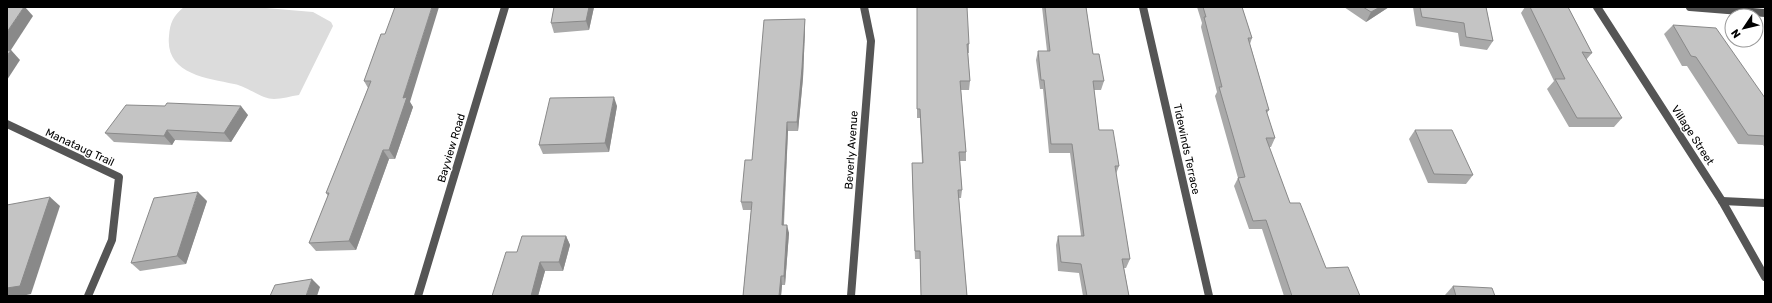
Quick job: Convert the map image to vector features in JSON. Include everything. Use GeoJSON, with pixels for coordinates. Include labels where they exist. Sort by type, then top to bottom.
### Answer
{"type":"FeatureCollection","features":[{"type":"Feature","properties":{"kind":"street","name":"Bayview Road"},"geometry":{"type":"LineString","coordinates":[[418,296],[505,7]]}},
{"type":"Feature","properties":{"kind":"street","name":"Beverly Avenue"},"geometry":{"type":"LineString","coordinates":[[851,296],[871,41],[864,7]]}},
{"type":"Feature","properties":{"kind":"street","name":"Tidewinds Terrace"},"geometry":{"type":"LineString","coordinates":[[1143,7],[1209,296]]}},
{"type":"Feature","properties":{"kind":"street","name":"Village Street"},"geometry":{"type":"LineString","coordinates":[[1597,7],[1722,201],[1765,278]]}},
{"type":"Feature","properties":{"kind":"street"},"geometry":{"type":"LineString","coordinates":[[1690,7],[1765,13]]}},
{"type":"Feature","properties":{"kind":"street","name":"Manataug Trail"},"geometry":{"type":"LineString","coordinates":[[7,124],[119,177],[112,240],[88,296]]}},
{"type":"Feature","properties":{"kind":"street"},"geometry":{"type":"LineString","coordinates":[[1722,201],[1765,203]]}},
{"type":"Feature","properties":{"kind":"shaded area"},"geometry":{"type":"Polygon","coordinates":[[[184,7],[253,7],[313,12],[331,22],[333,26],[299,95],[274,99],[259,95],[239,85],[200,76],[180,66],[174,59],[169,49],[169,36],[170,27],[173,20],[184,7]]]}},
{"type":"Feature","properties":{"kind":"building"},"geometry":{"type":"Polygon","coordinates":[[[7,7],[24,7],[7,32],[7,7]]]}},
{"type":"Feature","properties":{"kind":"building"},"geometry":{"type":"Polygon","coordinates":[[[395,7],[432,7],[403,98],[407,97],[389,150],[383,150],[349,241],[309,243],[329,193],[326,193],[371,81],[364,81],[381,34],[385,34],[395,7]]]}},
{"type":"Feature","properties":{"kind":"building"},"geometry":{"type":"Polygon","coordinates":[[[554,7],[589,7],[586,21],[551,23],[554,7]]]}},
{"type":"Feature","properties":{"kind":"building"},"geometry":{"type":"Polygon","coordinates":[[[917,7],[967,7],[969,44],[967,44],[970,81],[960,81],[966,152],[959,152],[962,190],[958,190],[967,296],[921,296],[920,251],[915,251],[912,163],[923,163],[920,109],[917,109],[917,7]]]}},
{"type":"Feature","properties":{"kind":"building"},"geometry":{"type":"Polygon","coordinates":[[[1045,7],[1086,7],[1093,54],[1099,54],[1104,81],[1093,81],[1099,130],[1113,130],[1119,166],[1115,166],[1130,259],[1122,259],[1129,296],[1087,296],[1081,264],[1061,262],[1058,236],[1084,236],[1072,144],[1051,144],[1044,80],[1041,80],[1038,51],[1050,51],[1045,7]]]}},
{"type":"Feature","properties":{"kind":"building"},"geometry":{"type":"Polygon","coordinates":[[[1203,7],[1242,7],[1252,38],[1248,38],[1269,110],[1266,110],[1275,138],[1266,138],[1290,203],[1300,203],[1326,268],[1348,267],[1360,296],[1292,296],[1266,220],[1253,221],[1238,178],[1245,177],[1219,87],[1222,87],[1204,17],[1206,17],[1203,7]]]}},
{"type":"Feature","properties":{"kind":"building"},"geometry":{"type":"Polygon","coordinates":[[[1363,7],[1380,7],[1371,12],[1363,7]]]}},
{"type":"Feature","properties":{"kind":"building"},"geometry":{"type":"Polygon","coordinates":[[[1420,7],[1486,7],[1493,41],[1466,37],[1464,23],[1422,17],[1420,7]]]}},
{"type":"Feature","properties":{"kind":"building"},"geometry":{"type":"Polygon","coordinates":[[[1530,7],[1568,7],[1592,53],[1582,52],[1622,118],[1577,118],[1555,79],[1565,79],[1530,7]]]}},
{"type":"Feature","properties":{"kind":"building"},"geometry":{"type":"Polygon","coordinates":[[[805,19],[797,122],[787,122],[782,225],[787,225],[784,276],[781,276],[779,296],[743,296],[752,202],[741,202],[745,160],[752,160],[764,20],[805,19]]]}},
{"type":"Feature","properties":{"kind":"building"},"geometry":{"type":"Polygon","coordinates":[[[1673,25],[1716,28],[1724,39],[1724,48],[1730,48],[1765,98],[1765,136],[1748,135],[1696,57],[1691,56],[1673,25]]]}},
{"type":"Feature","properties":{"kind":"building"},"geometry":{"type":"Polygon","coordinates":[[[614,97],[605,143],[539,145],[550,98],[614,97]]]}},
{"type":"Feature","properties":{"kind":"building"},"geometry":{"type":"Polygon","coordinates":[[[167,103],[241,106],[224,133],[167,130],[164,136],[105,133],[126,105],[165,106],[167,103]]]}},
{"type":"Feature","properties":{"kind":"building"},"geometry":{"type":"Polygon","coordinates":[[[1415,130],[1452,130],[1473,175],[1434,174],[1415,130]]]}},
{"type":"Feature","properties":{"kind":"building"},"geometry":{"type":"Polygon","coordinates":[[[198,192],[177,256],[131,263],[154,198],[198,192]]]}},
{"type":"Feature","properties":{"kind":"building"},"geometry":{"type":"Polygon","coordinates":[[[50,197],[20,286],[7,288],[7,205],[50,197]]]}},
{"type":"Feature","properties":{"kind":"building"},"geometry":{"type":"Polygon","coordinates":[[[522,236],[566,236],[559,262],[540,262],[531,296],[492,296],[506,252],[517,252],[522,236]]]}},
{"type":"Feature","properties":{"kind":"building"},"geometry":{"type":"Polygon","coordinates":[[[312,279],[306,296],[270,296],[275,285],[312,279]]]}},
{"type":"Feature","properties":{"kind":"building"},"geometry":{"type":"Polygon","coordinates":[[[1453,286],[1492,288],[1495,296],[1456,296],[1453,286]]]}}]}
